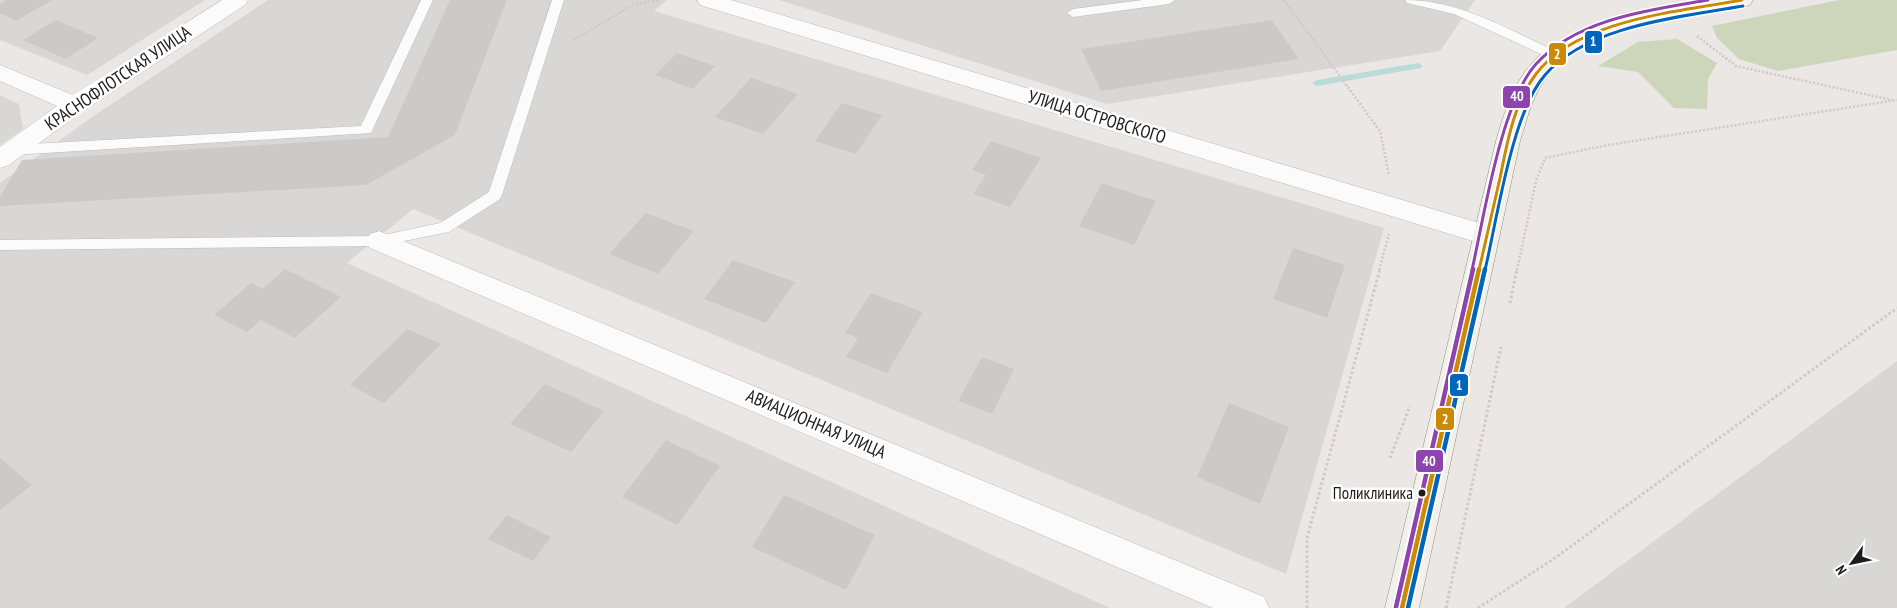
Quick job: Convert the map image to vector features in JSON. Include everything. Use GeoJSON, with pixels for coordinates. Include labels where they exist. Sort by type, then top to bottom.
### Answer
{"type":"FeatureCollection","features":[{"type":"Feature","properties":{"kind":"main road"},"geometry":{"type":"LineString","coordinates":[[1402,608],[1450,405],[1486,235],[1508,141],[1518,110],[1549,62],[1584,39],[1617,26],[1742,0]]}},
{"type":"Feature","properties":{"kind":"street","name":"КРАСНОФЛОТСКАЯ УЛИЦА"},"geometry":{"type":"LineString","coordinates":[[6,154],[76,105],[237,0]]}},
{"type":"Feature","properties":{"kind":"street","name":"УЛИЦА ОСТРОВСКОГО"},"geometry":{"type":"LineString","coordinates":[[708,0],[1486,235]]}},
{"type":"Feature","properties":{"kind":"street"},"geometry":{"type":"LineString","coordinates":[[0,72],[76,105]]}},
{"type":"Feature","properties":{"kind":"street","name":"АВИАЦИОННАЯ УЛИЦА"},"geometry":{"type":"LineString","coordinates":[[379,241],[1252,608]]}},
{"type":"Feature","properties":{"kind":"lane"},"geometry":{"type":"LineString","coordinates":[[6,154],[366,130],[426,0]]}},
{"type":"Feature","properties":{"kind":"lane"},"geometry":{"type":"LineString","coordinates":[[0,245],[379,241],[444,228],[494,196],[558,0]]}},
{"type":"Feature","properties":{"kind":"lane"},"geometry":{"type":"LineString","coordinates":[[1073,13],[1169,0]]}},
{"type":"Feature","properties":{"kind":"lane"},"geometry":{"type":"LineString","coordinates":[[1411,0],[1457,5],[1549,62]]}},
{"type":"Feature","properties":{"kind":"path"},"geometry":{"type":"LineString","coordinates":[[539,60],[634,4],[661,0]]}},
{"type":"Feature","properties":{"kind":"path"},"geometry":{"type":"LineString","coordinates":[[1284,0],[1380,131],[1396,208],[1306,538],[1307,608]]}},
{"type":"Feature","properties":{"kind":"path"},"geometry":{"type":"LineString","coordinates":[[1670,15],[1736,66],[1896,101]]}},
{"type":"Feature","properties":{"kind":"path"},"geometry":{"type":"LineString","coordinates":[[1510,303],[1536,181],[1545,158],[1608,145],[1896,101]]}},
{"type":"Feature","properties":{"kind":"path"},"geometry":{"type":"LineString","coordinates":[[1478,608],[1556,558],[1897,308]]}},
{"type":"Feature","properties":{"kind":"path"},"geometry":{"type":"LineString","coordinates":[[1446,608],[1501,347]]}},
{"type":"Feature","properties":{"kind":"path"},"geometry":{"type":"LineString","coordinates":[[1390,458],[1412,403]]}},
{"type":"Feature","properties":{"kind":"shaded area"},"geometry":{"type":"Polygon","coordinates":[[[0,0],[205,0],[87,75],[0,40],[0,0]]]}},
{"type":"Feature","properties":{"kind":"shaded area"},"geometry":{"type":"Polygon","coordinates":[[[268,0],[667,0],[654,11],[1384,228],[1286,574],[413,209],[347,263],[1110,608],[0,608],[0,183],[98,113],[268,0]]]}},
{"type":"Feature","properties":{"kind":"shaded area"},"geometry":{"type":"Polygon","coordinates":[[[779,0],[1475,0],[1440,51],[1107,104],[779,0]]]}},
{"type":"Feature","properties":{"kind":"shaded area"},"geometry":{"type":"Polygon","coordinates":[[[0,95],[19,104],[23,129],[0,145],[0,95]]]}},
{"type":"Feature","properties":{"kind":"shaded area"},"geometry":{"type":"Polygon","coordinates":[[[1897,361],[1897,608],[1564,608],[1897,361]]]}},
{"type":"Feature","properties":{"kind":"green space"},"geometry":{"type":"Polygon","coordinates":[[[1839,0],[1897,0],[1897,50],[1778,71],[1739,59],[1717,38],[1712,26],[1839,0]]]}},
{"type":"Feature","properties":{"kind":"green space"},"geometry":{"type":"Polygon","coordinates":[[[1677,39],[1717,63],[1708,79],[1707,109],[1674,108],[1638,72],[1598,66],[1638,42],[1677,39]]]}},
{"type":"Feature","properties":{"kind":"building"},"geometry":{"type":"Polygon","coordinates":[[[7,0],[52,0],[16,21],[0,13],[0,4],[7,0]]]}},
{"type":"Feature","properties":{"kind":"building"},"geometry":{"type":"Polygon","coordinates":[[[450,0],[507,0],[455,135],[366,185],[0,206],[0,197],[22,160],[388,137],[450,0]]]}},
{"type":"Feature","properties":{"kind":"building"},"geometry":{"type":"Polygon","coordinates":[[[56,20],[98,38],[66,59],[23,40],[56,20]]]}},
{"type":"Feature","properties":{"kind":"building"},"geometry":{"type":"Polygon","coordinates":[[[1272,20],[1299,59],[1101,91],[1081,49],[1272,20]]]}},
{"type":"Feature","properties":{"kind":"building"},"geometry":{"type":"Polygon","coordinates":[[[677,53],[715,66],[693,89],[655,75],[677,53]]]}},
{"type":"Feature","properties":{"kind":"building"},"geometry":{"type":"Polygon","coordinates":[[[751,78],[798,94],[763,134],[715,117],[751,78]]]}},
{"type":"Feature","properties":{"kind":"building"},"geometry":{"type":"Polygon","coordinates":[[[842,103],[882,115],[856,154],[815,141],[842,103]]]}},
{"type":"Feature","properties":{"kind":"building"},"geometry":{"type":"Polygon","coordinates":[[[991,141],[1041,158],[1010,207],[973,194],[986,175],[972,170],[991,141]]]}},
{"type":"Feature","properties":{"kind":"building"},"geometry":{"type":"Polygon","coordinates":[[[1102,183],[1156,201],[1134,245],[1079,226],[1102,183]]]}},
{"type":"Feature","properties":{"kind":"building"},"geometry":{"type":"Polygon","coordinates":[[[646,213],[694,231],[658,274],[609,254],[646,213]]]}},
{"type":"Feature","properties":{"kind":"building"},"geometry":{"type":"Polygon","coordinates":[[[1293,248],[1345,265],[1327,318],[1273,299],[1293,248]]]}},
{"type":"Feature","properties":{"kind":"building"},"geometry":{"type":"Polygon","coordinates":[[[733,260],[795,282],[766,323],[704,299],[733,260]]]}},
{"type":"Feature","properties":{"kind":"building"},"geometry":{"type":"Polygon","coordinates":[[[285,269],[341,297],[295,338],[261,320],[247,332],[214,315],[251,283],[262,289],[285,269]]]}},
{"type":"Feature","properties":{"kind":"building"},"geometry":{"type":"Polygon","coordinates":[[[871,293],[923,312],[887,373],[846,357],[858,338],[845,333],[871,293]]]}},
{"type":"Feature","properties":{"kind":"building"},"geometry":{"type":"Polygon","coordinates":[[[407,329],[441,344],[384,403],[350,385],[407,329]]]}},
{"type":"Feature","properties":{"kind":"building"},"geometry":{"type":"Polygon","coordinates":[[[982,357],[1014,369],[992,414],[958,401],[982,357]]]}},
{"type":"Feature","properties":{"kind":"building"},"geometry":{"type":"Polygon","coordinates":[[[545,384],[604,411],[571,452],[510,424],[545,384]]]}},
{"type":"Feature","properties":{"kind":"building"},"geometry":{"type":"Polygon","coordinates":[[[1229,403],[1289,427],[1260,504],[1197,477],[1229,403]]]}},
{"type":"Feature","properties":{"kind":"building"},"geometry":{"type":"Polygon","coordinates":[[[666,440],[720,466],[677,525],[622,497],[666,440]]]}},
{"type":"Feature","properties":{"kind":"building"},"geometry":{"type":"Polygon","coordinates":[[[0,458],[32,485],[0,510],[0,458]]]}},
{"type":"Feature","properties":{"kind":"building"},"geometry":{"type":"Polygon","coordinates":[[[784,495],[875,535],[846,590],[752,547],[784,495]]]}},
{"type":"Feature","properties":{"kind":"building"},"geometry":{"type":"Polygon","coordinates":[[[507,515],[551,537],[533,561],[488,539],[507,515]]]}},
{"type":"Feature","properties":{"kind":"waterway"},"geometry":{"type":"LineString","coordinates":[[1317,83],[1418,66]]}},
{"type":"Feature","properties":{"kind":"transit line","name":"40"},"geometry":{"type":"LineString","coordinates":[[1396,607],[1502,140],[1520,89],[1537,63],[1554,48],[1573,36],[1617,19],[1708,0]]}},
{"type":"Feature","properties":{"kind":"transit line","name":"2"},"geometry":{"type":"LineString","coordinates":[[1402,608],[1508,141],[1529,84],[1541,68],[1560,52],[1582,39],[1635,20],[1742,0]]}},
{"type":"Feature","properties":{"kind":"transit line","name":"1"},"geometry":{"type":"LineString","coordinates":[[1408,608],[1514,143],[1534,89],[1545,74],[1562,58],[1609,35],[1665,20],[1743,6]]}},
{"type":"Feature","properties":{"kind":"place","name":"Поликлиника"},"geometry":{"type":"Point","coordinates":[1422,493]}}]}
